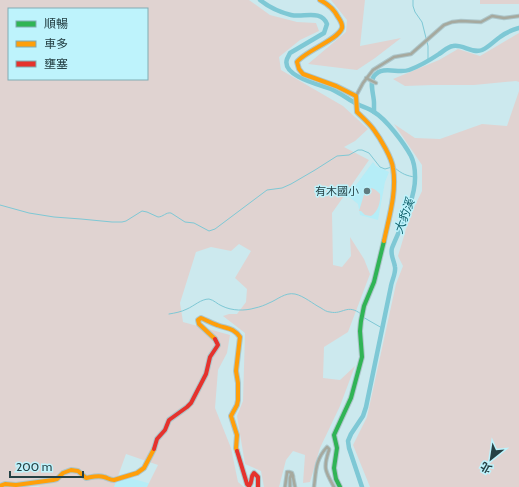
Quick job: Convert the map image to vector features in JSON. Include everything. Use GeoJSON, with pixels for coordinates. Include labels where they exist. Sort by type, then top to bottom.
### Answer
{"type":"FeatureCollection","features":[{"type":"Feature","properties":{"kind":"street"},"geometry":{"type":"LineString","coordinates":[[320,0],[335,11],[342,23],[341,32],[300,58],[297,62],[299,69],[303,74],[336,86],[356,98]]}},
{"type":"Feature","properties":{"kind":"street"},"geometry":{"type":"LineString","coordinates":[[340,487],[334,468],[337,448],[334,435],[351,398],[362,357],[360,331],[361,321],[364,306],[377,273],[380,252],[388,227],[394,185],[393,166],[383,142],[373,128],[358,114],[356,110],[356,98],[373,70],[394,57],[408,55],[413,52],[444,25],[461,20],[481,22],[492,16],[504,18],[519,16]]}},
{"type":"Feature","properties":{"kind":"street"},"geometry":{"type":"LineString","coordinates":[[367,78],[376,83]]}},
{"type":"Feature","properties":{"kind":"street"},"geometry":{"type":"LineString","coordinates":[[0,486],[4,484],[53,480],[57,479],[63,473],[71,470],[78,471],[86,478],[97,476],[114,480],[141,470],[154,450],[157,439],[165,430],[169,420],[191,403],[206,374],[210,358],[218,345],[216,340],[199,324],[198,320],[201,318],[216,325],[232,329],[237,332],[240,338],[236,371],[238,400],[231,416],[237,435],[236,448],[247,484],[249,486],[251,484],[252,475],[254,473],[258,478],[258,487]]}},
{"type":"Feature","properties":{"kind":"street"},"geometry":{"type":"LineString","coordinates":[[314,487],[316,465],[326,447],[329,450],[326,460],[326,471],[334,487]]}},
{"type":"Feature","properties":{"kind":"street"},"geometry":{"type":"LineString","coordinates":[[285,487],[287,472],[292,472],[294,487]]}},
{"type":"Feature","properties":{"kind":"street"},"geometry":{"type":"LineString","coordinates":[[290,487],[290,476],[293,476]]}},
{"type":"Feature","properties":{"kind":"shaded area"},"geometry":{"type":"Polygon","coordinates":[[[0,0],[249,0],[270,15],[297,22],[316,23],[319,31],[300,40],[279,57],[281,70],[343,106],[368,129],[355,141],[344,147],[369,160],[332,213],[333,265],[342,267],[351,256],[350,237],[364,259],[370,274],[348,332],[324,347],[323,378],[340,380],[355,366],[340,406],[320,448],[310,482],[303,483],[305,455],[293,451],[286,460],[279,487],[264,487],[261,471],[245,464],[237,416],[243,401],[245,333],[223,316],[237,314],[246,302],[247,289],[235,278],[251,251],[239,244],[231,251],[211,247],[196,252],[180,303],[183,322],[230,335],[227,353],[218,370],[215,408],[231,448],[238,482],[244,487],[147,487],[158,465],[126,454],[114,487],[0,487],[0,0]]]}},
{"type":"Feature","properties":{"kind":"shaded area"},"geometry":{"type":"Polygon","coordinates":[[[331,0],[365,0],[360,46],[401,38],[357,70],[308,64],[346,32],[347,20],[331,0]]]}},
{"type":"Feature","properties":{"kind":"shaded area"},"geometry":{"type":"Polygon","coordinates":[[[480,0],[519,0],[519,4],[480,4],[480,0]]]}},
{"type":"Feature","properties":{"kind":"shaded area"},"geometry":{"type":"Polygon","coordinates":[[[519,33],[519,82],[474,85],[405,86],[393,79],[439,60],[458,49],[480,56],[519,33]]]}},
{"type":"Feature","properties":{"kind":"shaded area"},"geometry":{"type":"Polygon","coordinates":[[[519,91],[519,487],[370,487],[353,445],[367,417],[396,284],[403,266],[398,256],[410,216],[422,191],[422,165],[394,124],[415,138],[440,139],[482,124],[507,126],[519,91]]]}},
{"type":"Feature","properties":{"kind":"shaded area","name":"有木國小"},"geometry":{"type":"Polygon","coordinates":[[[373,162],[376,166],[389,172],[385,182],[378,220],[360,215],[358,204],[348,196],[373,162]]]}},
{"type":"Feature","properties":{"kind":"shaded area"},"geometry":{"type":"Polygon","coordinates":[[[366,188],[374,189],[380,194],[380,200],[376,212],[371,216],[365,215],[359,211],[366,188]]]}},
{"type":"Feature","properties":{"kind":"shaded area"},"geometry":{"type":"Polygon","coordinates":[[[130,478],[162,487],[83,487],[113,483],[130,478]]]}},
{"type":"Feature","properties":{"kind":"waterway","name":"大豹溪"},"geometry":{"type":"LineString","coordinates":[[260,0],[287,14],[296,16],[316,15],[324,19],[327,24],[324,33],[290,53],[287,59],[287,65],[290,70],[295,75],[331,89],[379,115],[404,145],[413,161],[415,185],[407,213],[392,248],[391,253],[395,272],[366,407],[363,416],[348,441],[362,487]]}},
{"type":"Feature","properties":{"kind":"waterway"},"geometry":{"type":"LineString","coordinates":[[413,0],[415,12],[422,22],[428,46],[428,60]]}},
{"type":"Feature","properties":{"kind":"waterway"},"geometry":{"type":"LineString","coordinates":[[374,112],[372,82],[374,76],[378,73],[386,70],[409,70],[425,63],[447,48],[453,46],[460,46],[475,51],[482,50],[504,34],[519,28]]}},
{"type":"Feature","properties":{"kind":"waterway"},"geometry":{"type":"LineString","coordinates":[[0,205],[29,213],[54,217],[112,222],[126,221],[142,211],[158,217],[171,213],[185,222],[194,223],[209,231],[215,229],[267,190],[282,188],[291,184],[337,156],[349,155],[358,150],[362,150],[369,153],[380,167],[385,169],[392,167]]}},
{"type":"Feature","properties":{"kind":"waterway"},"geometry":{"type":"LineString","coordinates":[[395,168],[400,172],[415,177]]}},
{"type":"Feature","properties":{"kind":"waterway"},"geometry":{"type":"LineString","coordinates":[[169,314],[190,308],[206,299],[212,300],[226,308],[243,310],[262,306],[288,294],[302,296],[328,312],[338,312],[352,309],[361,314]]}},
{"type":"Feature","properties":{"kind":"waterway"},"geometry":{"type":"LineString","coordinates":[[363,317],[382,328]]}},
{"type":"Feature","properties":{"kind":"traffic: fast"},"geometry":{"type":"LineString","coordinates":[[340,487],[336,479],[334,468],[337,448],[334,435],[351,398],[362,357],[360,331],[361,321],[364,306],[374,282],[384,241]]}},
{"type":"Feature","properties":{"kind":"traffic: slow"},"geometry":{"type":"LineString","coordinates":[[320,0],[335,12],[341,22],[342,28],[334,37],[297,62],[299,69],[303,74],[336,86],[356,96],[357,112],[374,130],[388,154],[393,168],[394,186],[392,204],[384,241]]}},
{"type":"Feature","properties":{"kind":"traffic: slow"},"geometry":{"type":"LineString","coordinates":[[215,339],[199,324],[198,320],[201,318],[235,331],[240,337],[236,371],[238,400],[231,416],[237,435],[237,451]]}},
{"type":"Feature","properties":{"kind":"traffic: slow"},"geometry":{"type":"LineString","coordinates":[[0,486],[5,484],[16,485],[53,480],[57,479],[63,473],[71,470],[78,471],[86,478],[100,476],[114,480],[137,473],[144,468],[154,449]]}},
{"type":"Feature","properties":{"kind":"traffic: jam"},"geometry":{"type":"LineString","coordinates":[[154,449],[157,439],[165,430],[169,420],[191,403],[206,374],[210,357],[218,345],[215,339]]}},
{"type":"Feature","properties":{"kind":"traffic: jam"},"geometry":{"type":"LineString","coordinates":[[237,451],[247,484],[249,486],[251,483],[254,473],[258,477],[258,487]]}},
{"type":"Feature","properties":{"kind":"place","name":"有木國小"},"geometry":{"type":"Point","coordinates":[367,191]}}]}
